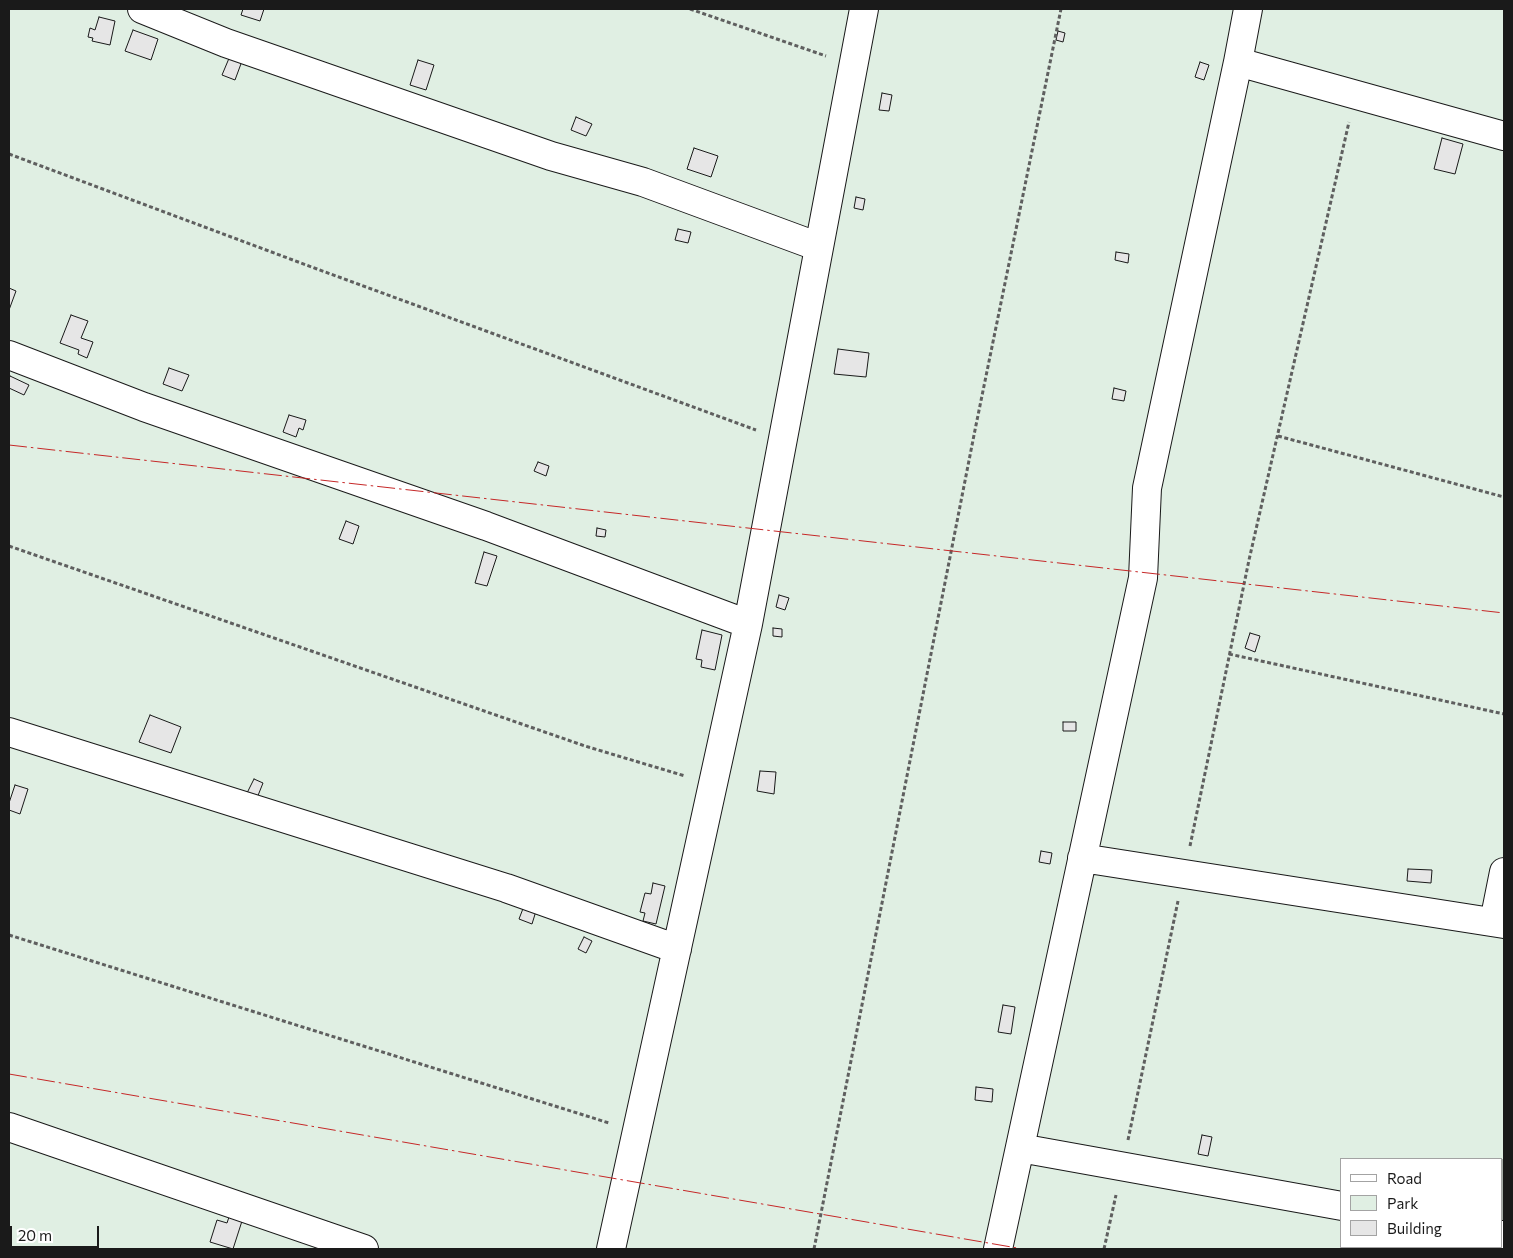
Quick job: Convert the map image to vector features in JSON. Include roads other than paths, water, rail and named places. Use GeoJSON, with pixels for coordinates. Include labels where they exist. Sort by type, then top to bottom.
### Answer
{"type":"FeatureCollection","features":[{"type":"Feature","properties":{"kind":"street"},"geometry":{"type":"LineString","coordinates":[[142,9],[235,46],[551,156],[643,182],[819,247]]}},
{"type":"Feature","properties":{"kind":"street"},"geometry":{"type":"LineString","coordinates":[[611,1249],[748,624],[864,9]]}},
{"type":"Feature","properties":{"kind":"street"},"geometry":{"type":"LineString","coordinates":[[998,1249],[1143,578],[1147,488],[1248,9]]}},
{"type":"Feature","properties":{"kind":"street"},"geometry":{"type":"LineString","coordinates":[[1238,62],[1504,136]]}},
{"type":"Feature","properties":{"kind":"street"},"geometry":{"type":"LineString","coordinates":[[9,355],[144,407],[486,526],[748,624]]}},
{"type":"Feature","properties":{"kind":"street"},"geometry":{"type":"LineString","coordinates":[[9,732],[506,888],[677,949]]}},
{"type":"Feature","properties":{"kind":"street"},"geometry":{"type":"LineString","coordinates":[[1082,858],[1499,923],[1504,872]]}},
{"type":"Feature","properties":{"kind":"street"},"geometry":{"type":"LineString","coordinates":[[9,1128],[364,1249]]}},
{"type":"Feature","properties":{"kind":"street"},"geometry":{"type":"LineString","coordinates":[[1020,1148],[1340,1206]]}}]}
